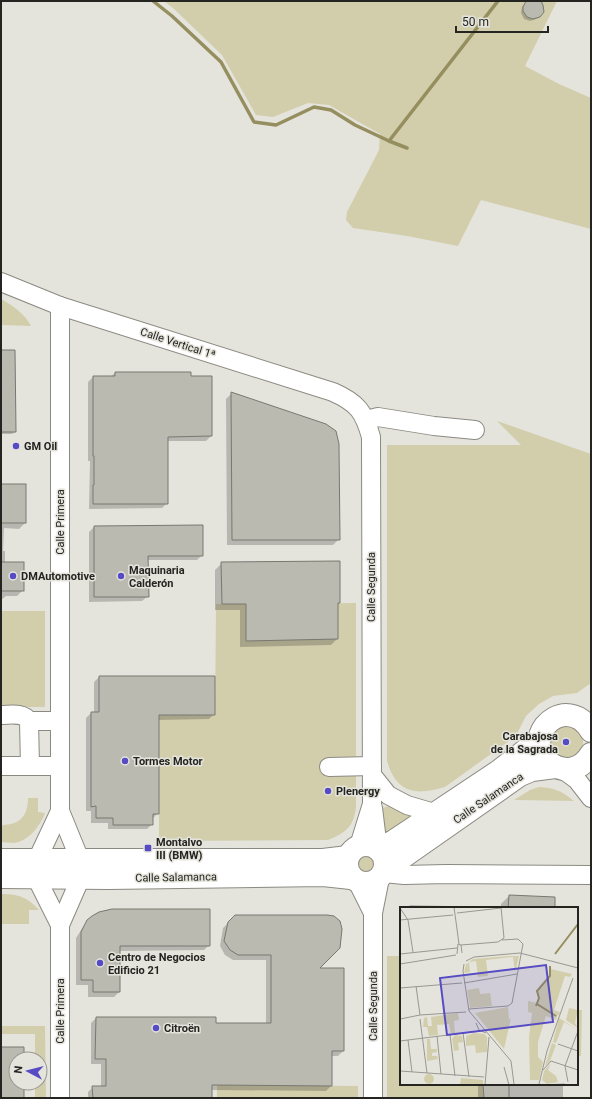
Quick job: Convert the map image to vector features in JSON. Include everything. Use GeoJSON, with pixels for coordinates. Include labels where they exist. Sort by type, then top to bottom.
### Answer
{"type":"FeatureCollection","features":[{"type":"Feature","properties":{"kind":"main road"},"geometry":{"type":"LineString","coordinates":[[558,768],[545,759],[539,740],[543,729],[551,720],[582,711],[584,722],[591,731]]}},
{"type":"Feature","properties":{"kind":"main road","name":"Calle Salamanca"},"geometry":{"type":"LineString","coordinates":[[1,860],[37,868],[323,875],[370,884],[372,861],[394,841],[434,813],[500,771],[539,740]]}},
{"type":"Feature","properties":{"kind":"main road","name":"Calle Salamanca"},"geometry":{"type":"LineString","coordinates":[[81,869],[323,860],[372,861],[403,857],[520,775],[532,770],[576,768],[583,764],[591,754]]}},
{"type":"Feature","properties":{"kind":"main road"},"geometry":{"type":"LineString","coordinates":[[355,880],[346,868],[372,861]]}},
{"type":"Feature","properties":{"kind":"main road","name":"Calle Salamanca"},"geometry":{"type":"LineString","coordinates":[[1,877],[37,868]]}},
{"type":"Feature","properties":{"kind":"street","name":"Calle Vertical 1ª"},"geometry":{"type":"LineString","coordinates":[[1,282],[60,306],[334,392],[355,404]]}},
{"type":"Feature","properties":{"kind":"street","name":"Calle Primera"},"geometry":{"type":"LineString","coordinates":[[60,306],[60,811],[81,869],[60,924],[60,1098]]}},
{"type":"Feature","properties":{"kind":"street","name":"Calle Segunda"},"geometry":{"type":"LineString","coordinates":[[355,404],[362,412],[366,420],[371,437],[373,1098]]}},
{"type":"Feature","properties":{"kind":"street"},"geometry":{"type":"LineString","coordinates":[[366,420],[378,418],[475,430]]}},
{"type":"Feature","properties":{"kind":"street"},"geometry":{"type":"LineString","coordinates":[[1,715],[17,714],[26,716],[29,721],[30,766]]}},
{"type":"Feature","properties":{"kind":"street"},"geometry":{"type":"LineString","coordinates":[[29,721],[60,721]]}},
{"type":"Feature","properties":{"kind":"street"},"geometry":{"type":"LineString","coordinates":[[1,766],[60,766]]}},
{"type":"Feature","properties":{"kind":"street"},"geometry":{"type":"LineString","coordinates":[[329,767],[372,771],[388,795],[407,806],[434,813]]}},
{"type":"Feature","properties":{"kind":"street"},"geometry":{"type":"LineString","coordinates":[[558,768],[577,780],[591,798]]}},
{"type":"Feature","properties":{"kind":"street","name":"Calle Primera"},"geometry":{"type":"LineString","coordinates":[[60,811],[37,868],[60,924]]}},
{"type":"Feature","properties":{"kind":"street"},"geometry":{"type":"LineString","coordinates":[[372,861],[404,875],[591,875]]}},
{"type":"Feature","properties":{"kind":"street","name":"Calle Segunda"},"geometry":{"type":"LineString","coordinates":[[355,880],[373,913]]}},
{"type":"Feature","properties":{"kind":"shaded area"},"geometry":{"type":"Polygon","coordinates":[[[164,1],[557,1],[525,66],[559,84],[591,98],[591,229],[481,200],[458,246],[407,236],[353,228],[346,220],[347,212],[379,150],[380,134],[329,105],[308,103],[273,117],[256,115],[222,55],[164,1]]]}},
{"type":"Feature","properties":{"kind":"shaded area"},"geometry":{"type":"Polygon","coordinates":[[[1,299],[18,310],[31,326],[1,325],[1,299]]]}},
{"type":"Feature","properties":{"kind":"shaded area"},"geometry":{"type":"Polygon","coordinates":[[[497,421],[591,454],[591,683],[577,693],[553,696],[539,704],[526,716],[516,736],[445,787],[435,790],[416,791],[402,786],[396,780],[387,761],[387,445],[521,445],[497,421]]]}},
{"type":"Feature","properties":{"kind":"shaded area"},"geometry":{"type":"Polygon","coordinates":[[[356,603],[356,807],[353,820],[348,828],[339,835],[328,840],[159,841],[159,715],[215,715],[216,604],[356,603]]]}},
{"type":"Feature","properties":{"kind":"shaded area"},"geometry":{"type":"Polygon","coordinates":[[[1,611],[45,611],[45,707],[1,707],[1,611]]]}},
{"type":"Feature","properties":{"kind":"shaded area"},"geometry":{"type":"Polygon","coordinates":[[[567,726],[578,731],[583,742],[578,753],[567,758],[556,753],[551,742],[556,731],[567,726]]]}},
{"type":"Feature","properties":{"kind":"shaded area"},"geometry":{"type":"Polygon","coordinates":[[[539,787],[550,788],[558,791],[574,801],[514,800],[530,790],[539,787]]]}},
{"type":"Feature","properties":{"kind":"shaded area"},"geometry":{"type":"Polygon","coordinates":[[[28,798],[38,798],[38,812],[45,813],[40,823],[29,836],[19,842],[1,842],[1,825],[7,825],[21,819],[28,805],[28,798]]]}},
{"type":"Feature","properties":{"kind":"shaded area"},"geometry":{"type":"Polygon","coordinates":[[[392,804],[417,815],[385,833],[383,832],[381,809],[392,804]]]}},
{"type":"Feature","properties":{"kind":"shaded area"},"geometry":{"type":"Polygon","coordinates":[[[366,854],[372,857],[375,863],[372,869],[366,872],[360,869],[357,863],[360,857],[366,854]]]}},
{"type":"Feature","properties":{"kind":"shaded area"},"geometry":{"type":"Polygon","coordinates":[[[1,894],[22,897],[31,902],[39,910],[29,910],[29,924],[1,924],[1,894]]]}},
{"type":"Feature","properties":{"kind":"shaded area"},"geometry":{"type":"Polygon","coordinates":[[[387,956],[400,956],[400,1085],[483,1085],[484,1098],[387,1098],[387,956]]]}},
{"type":"Feature","properties":{"kind":"shaded area"},"geometry":{"type":"Polygon","coordinates":[[[578,1010],[582,1010],[581,1056],[578,1056],[578,1010]]]}},
{"type":"Feature","properties":{"kind":"shaded area"},"geometry":{"type":"Polygon","coordinates":[[[1,1026],[45,1026],[45,1051],[35,1051],[35,1034],[1,1034],[1,1026]]]}},
{"type":"Feature","properties":{"kind":"shaded area"},"geometry":{"type":"Polygon","coordinates":[[[217,1085],[358,1086],[358,1098],[217,1098],[217,1085]]]}},
{"type":"Feature","properties":{"kind":"shaded area"},"geometry":{"type":"Polygon","coordinates":[[[35,1091],[46,1091],[46,1098],[35,1098],[35,1091]]]}},
{"type":"Feature","properties":{"kind":"building"},"geometry":{"type":"Polygon","coordinates":[[[526,1],[541,1],[544,12],[540,17],[533,19],[527,17],[523,11],[526,1]]]}},
{"type":"Feature","properties":{"kind":"building"},"geometry":{"type":"Polygon","coordinates":[[[1,350],[15,350],[16,432],[1,432],[1,350]]]}},
{"type":"Feature","properties":{"kind":"building"},"geometry":{"type":"Polygon","coordinates":[[[115,372],[191,372],[191,376],[212,376],[212,436],[168,437],[168,504],[93,504],[93,376],[115,376],[115,372]]]}},
{"type":"Feature","properties":{"kind":"building"},"geometry":{"type":"Polygon","coordinates":[[[231,392],[326,424],[336,431],[339,444],[340,540],[232,540],[231,392]]]}},
{"type":"Feature","properties":{"kind":"building"},"geometry":{"type":"Polygon","coordinates":[[[1,484],[26,484],[26,523],[1,523],[1,484]]]}},
{"type":"Feature","properties":{"kind":"building","name":"Maquinaria Calderón"},"geometry":{"type":"Polygon","coordinates":[[[203,525],[203,556],[148,556],[149,597],[94,597],[94,526],[203,525]]]}},
{"type":"Feature","properties":{"kind":"building"},"geometry":{"type":"Polygon","coordinates":[[[340,561],[338,639],[246,641],[246,604],[222,604],[221,562],[340,561]]]}},
{"type":"Feature","properties":{"kind":"building","name":"DMAutomotive"},"geometry":{"type":"Polygon","coordinates":[[[1,562],[24,562],[24,591],[1,591],[1,562]]]}},
{"type":"Feature","properties":{"kind":"building","name":"Tormes Motor"},"geometry":{"type":"Polygon","coordinates":[[[99,676],[215,676],[215,715],[159,715],[159,814],[153,814],[153,825],[113,825],[113,818],[96,818],[96,806],[91,807],[91,712],[99,712],[99,676]]]}},
{"type":"Feature","properties":{"kind":"building"},"geometry":{"type":"Polygon","coordinates":[[[509,895],[555,897],[555,907],[508,907],[509,895]]]}},
{"type":"Feature","properties":{"kind":"building","name":"Centro de Negocios Edificio 21"},"geometry":{"type":"Polygon","coordinates":[[[112,909],[210,909],[210,946],[120,946],[120,992],[93,992],[93,980],[81,980],[81,932],[87,920],[92,916],[99,912],[112,909]]]}},
{"type":"Feature","properties":{"kind":"building"},"geometry":{"type":"Polygon","coordinates":[[[235,915],[327,915],[334,916],[340,921],[342,929],[340,948],[320,968],[344,968],[344,1051],[332,1051],[332,1086],[212,1085],[212,1098],[93,1098],[92,1086],[106,1086],[106,1059],[95,1059],[96,1017],[216,1017],[216,1023],[271,1023],[271,955],[238,955],[230,950],[224,941],[228,922],[235,915]]]}},
{"type":"Feature","properties":{"kind":"building"},"geometry":{"type":"Polygon","coordinates":[[[1,1047],[24,1047],[24,1051],[8,1051],[8,1091],[24,1091],[24,1098],[1,1098],[1,1047]]]}},
{"type":"Feature","properties":{"kind":"building"},"geometry":{"type":"Polygon","coordinates":[[[483,1085],[509,1085],[509,1098],[484,1098],[483,1085]]]}},
{"type":"Feature","properties":{"kind":"waterway"},"geometry":{"type":"LineString","coordinates":[[153,1],[172,16],[221,62],[254,122],[276,125],[314,107],[331,110],[355,125],[407,148]]}},
{"type":"Feature","properties":{"kind":"waterway"},"geometry":{"type":"LineString","coordinates":[[389,141],[498,1]]}},
{"type":"Feature","properties":{"kind":"place","name":"GM Oil"},"geometry":{"type":"Point","coordinates":[16,446]}},
{"type":"Feature","properties":{"kind":"place","name":"DMAutomotive"},"geometry":{"type":"Point","coordinates":[13,576]}},
{"type":"Feature","properties":{"kind":"place","name":"Maquinaria Calderón"},"geometry":{"type":"Point","coordinates":[121,576]}},
{"type":"Feature","properties":{"kind":"place","name":"Carabajosa de la Sagrada"},"geometry":{"type":"Point","coordinates":[566,742]}},
{"type":"Feature","properties":{"kind":"place","name":"Tormes Motor"},"geometry":{"type":"Point","coordinates":[125,761]}},
{"type":"Feature","properties":{"kind":"place","name":"Plenergy"},"geometry":{"type":"Point","coordinates":[328,791]}},
{"type":"Feature","properties":{"kind":"place","name":"Montalvo III (BMW)"},"geometry":{"type":"Point","coordinates":[148,848]}},
{"type":"Feature","properties":{"kind":"place","name":"Centro de Negocios Edificio 21"},"geometry":{"type":"Point","coordinates":[100,963]}},
{"type":"Feature","properties":{"kind":"place","name":"Citroën"},"geometry":{"type":"Point","coordinates":[156,1028]}}]}
